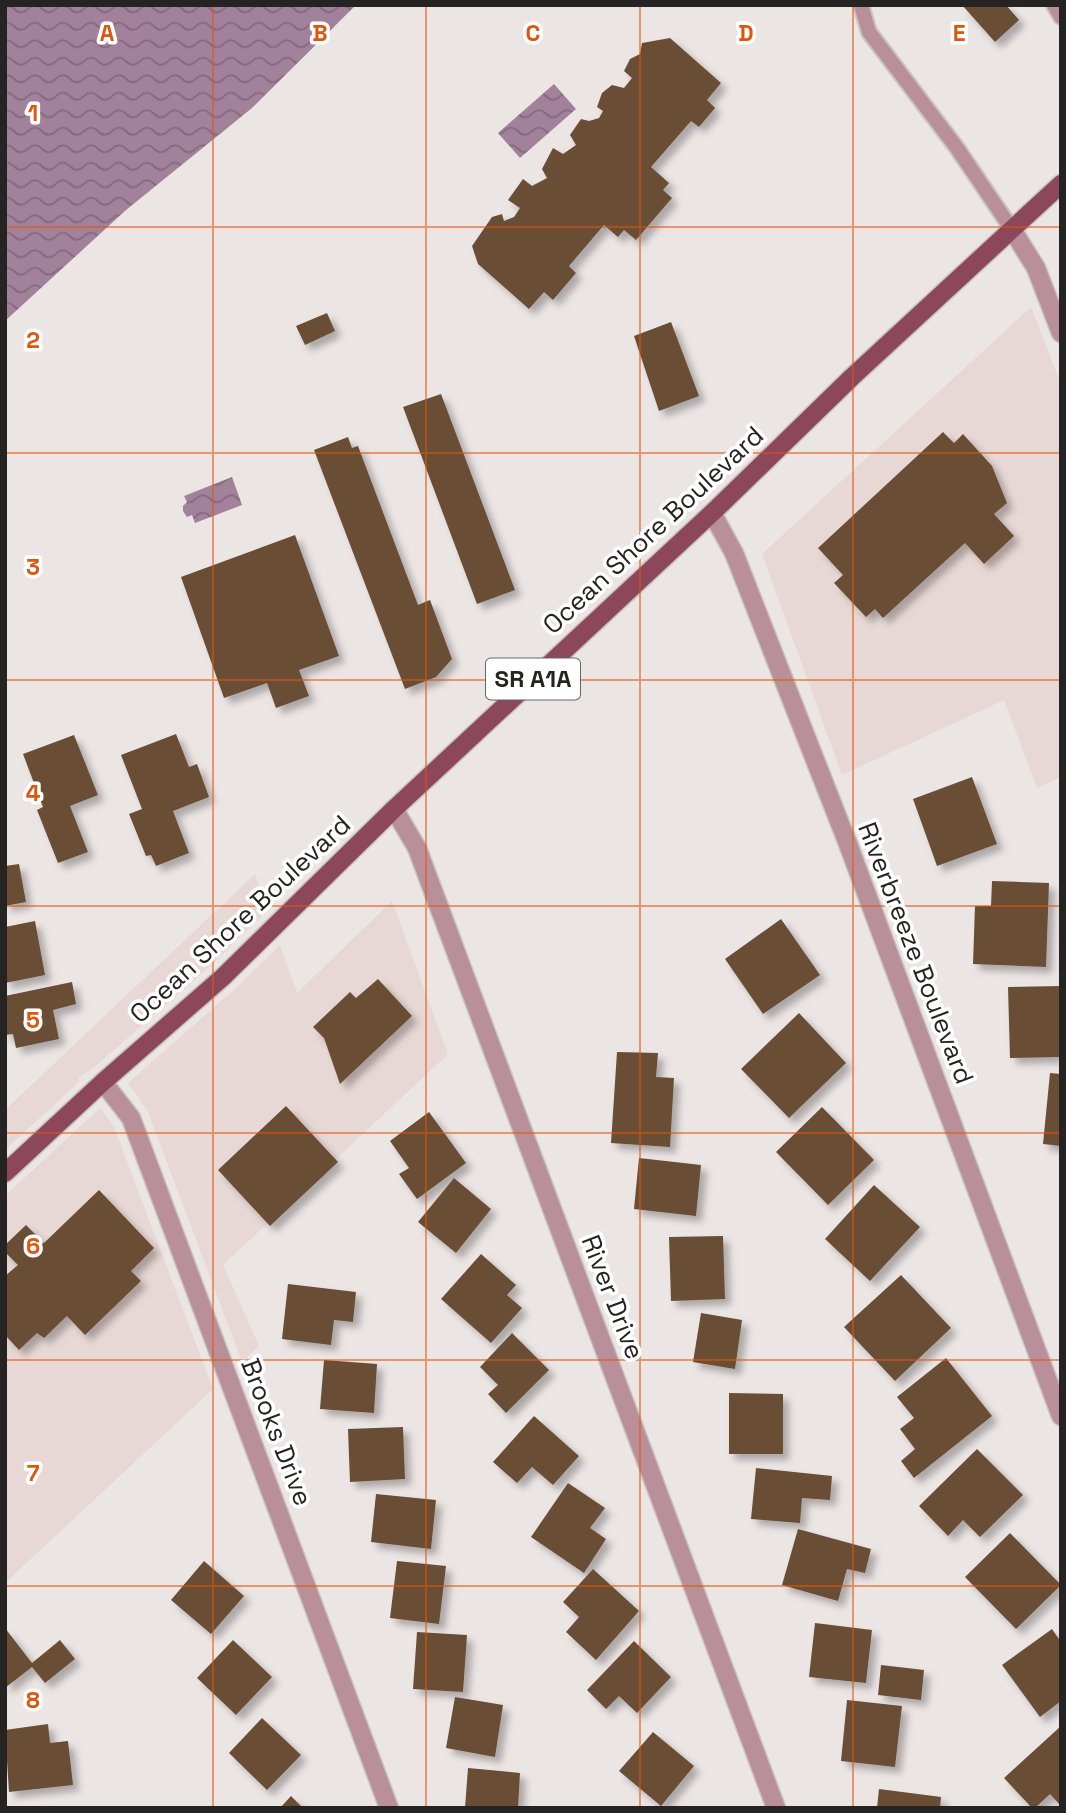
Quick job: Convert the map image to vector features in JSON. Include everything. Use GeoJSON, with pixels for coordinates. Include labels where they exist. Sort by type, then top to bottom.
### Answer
{"type":"FeatureCollection","features":[{"type":"Feature","properties":{"kind":"main road","name":"Ocean Shore Boulevard"},"geometry":{"type":"LineString","coordinates":[[5,1173],[103,1082],[223,978],[394,809],[1061,184]]}},
{"type":"Feature","properties":{"kind":"street"},"geometry":{"type":"LineString","coordinates":[[1013,231],[1036,268],[1061,333]]}},
{"type":"Feature","properties":{"kind":"street","name":"Riverbreeze Boulevard"},"geometry":{"type":"LineString","coordinates":[[712,513],[734,553],[848,844],[1061,1416]]}},
{"type":"Feature","properties":{"kind":"street","name":"River Drive"},"geometry":{"type":"LineString","coordinates":[[394,809],[417,848],[776,1808]]}},
{"type":"Feature","properties":{"kind":"street","name":"Brooks Drive"},"geometry":{"type":"LineString","coordinates":[[103,1082],[131,1118],[389,1808]]}},
{"type":"Feature","properties":{"kind":"lane"},"geometry":{"type":"LineString","coordinates":[[861,5],[869,32],[957,148],[1013,231]]}},
{"type":"Feature","properties":{"kind":"lane"},"geometry":{"type":"LineString","coordinates":[[1054,5],[1061,17]]}},
{"type":"Feature","properties":{"kind":"shaded area"},"geometry":{"type":"Polygon","coordinates":[[[1031,307],[1061,384],[1061,777],[1037,788],[1004,700],[842,775],[762,554],[1031,307]]]}},
{"type":"Feature","properties":{"kind":"shaded area"},"geometry":{"type":"Polygon","coordinates":[[[255,874],[268,910],[210,966],[92,1069],[78,1078],[80,1081],[5,1150],[5,1110],[255,874]]]}},
{"type":"Feature","properties":{"kind":"shaded area"},"geometry":{"type":"Polygon","coordinates":[[[392,901],[448,1054],[223,1265],[259,1346],[242,1362],[148,1112],[128,1083],[235,989],[280,945],[297,993],[392,901]]]}},
{"type":"Feature","properties":{"kind":"shaded area"},"geometry":{"type":"Polygon","coordinates":[[[100,1108],[114,1127],[213,1389],[5,1583],[5,1196],[100,1108]]]}},
{"type":"Feature","properties":{"kind":"water"},"geometry":{"type":"Polygon","coordinates":[[[5,5],[356,5],[252,108],[126,210],[5,321],[5,5]]]}},
{"type":"Feature","properties":{"kind":"water"},"geometry":{"type":"Polygon","coordinates":[[[554,84],[576,109],[520,158],[498,133],[554,84]]]}},
{"type":"Feature","properties":{"kind":"water"},"geometry":{"type":"Polygon","coordinates":[[[232,477],[242,505],[195,523],[192,515],[187,517],[183,511],[187,502],[184,496],[232,477]]]}},
{"type":"Feature","properties":{"kind":"building"},"geometry":{"type":"Polygon","coordinates":[[[962,5],[1006,5],[1019,20],[995,42],[962,5]]]}},
{"type":"Feature","properties":{"kind":"building"},"geometry":{"type":"Polygon","coordinates":[[[670,38],[721,83],[707,100],[715,108],[699,127],[691,121],[651,167],[669,183],[663,190],[672,198],[636,240],[624,230],[618,237],[604,225],[569,266],[576,273],[553,300],[544,292],[529,309],[478,264],[472,246],[492,217],[502,214],[504,221],[514,217],[520,208],[508,200],[523,179],[532,186],[547,178],[542,169],[553,148],[563,154],[576,145],[570,135],[581,119],[589,121],[599,118],[603,111],[597,107],[602,93],[612,85],[624,88],[632,78],[624,71],[630,59],[640,54],[642,43],[670,38]]]}},
{"type":"Feature","properties":{"kind":"building"},"geometry":{"type":"Polygon","coordinates":[[[327,313],[335,331],[305,345],[296,326],[327,313]]]}},
{"type":"Feature","properties":{"kind":"building"},"geometry":{"type":"Polygon","coordinates":[[[671,322],[699,396],[659,411],[634,336],[671,322]]]}},
{"type":"Feature","properties":{"kind":"building"},"geometry":{"type":"Polygon","coordinates":[[[441,394],[515,590],[477,604],[403,407],[441,394]]]}},
{"type":"Feature","properties":{"kind":"building"},"geometry":{"type":"Polygon","coordinates":[[[943,432],[954,443],[963,434],[992,466],[1007,503],[994,514],[1014,536],[984,564],[965,543],[883,618],[875,609],[866,617],[834,583],[843,575],[818,548],[943,432]]]}},
{"type":"Feature","properties":{"kind":"building"},"geometry":{"type":"Polygon","coordinates":[[[348,437],[352,448],[358,446],[418,605],[430,600],[452,659],[436,677],[405,689],[314,450],[348,437]]]}},
{"type":"Feature","properties":{"kind":"building"},"geometry":{"type":"Polygon","coordinates":[[[295,535],[339,656],[299,670],[309,696],[276,708],[267,683],[224,698],[181,577],[295,535]]]}},
{"type":"Feature","properties":{"kind":"building"},"geometry":{"type":"Polygon","coordinates":[[[176,734],[189,767],[197,764],[209,797],[173,811],[189,853],[156,866],[151,855],[146,856],[129,814],[142,809],[121,755],[176,734]]]}},
{"type":"Feature","properties":{"kind":"building"},"geometry":{"type":"Polygon","coordinates":[[[74,735],[98,795],[70,806],[88,852],[58,863],[37,810],[43,807],[23,754],[74,735]]]}},
{"type":"Feature","properties":{"kind":"building"},"geometry":{"type":"Polygon","coordinates":[[[972,777],[997,844],[937,866],[913,799],[972,777]]]}},
{"type":"Feature","properties":{"kind":"building"},"geometry":{"type":"Polygon","coordinates":[[[19,864],[26,902],[5,906],[5,866],[19,864]]]}},
{"type":"Feature","properties":{"kind":"building"},"geometry":{"type":"Polygon","coordinates":[[[992,881],[1049,883],[1046,967],[973,964],[975,906],[991,906],[992,881]]]}},
{"type":"Feature","properties":{"kind":"building"},"geometry":{"type":"Polygon","coordinates":[[[781,919],[820,975],[763,1014],[725,959],[781,919]]]}},
{"type":"Feature","properties":{"kind":"building"},"geometry":{"type":"Polygon","coordinates":[[[35,921],[45,975],[5,983],[5,927],[35,921]]]}},
{"type":"Feature","properties":{"kind":"building"},"geometry":{"type":"Polygon","coordinates":[[[378,979],[412,1016],[340,1084],[324,1038],[313,1027],[350,992],[356,998],[378,979]]]}},
{"type":"Feature","properties":{"kind":"building"},"geometry":{"type":"Polygon","coordinates":[[[72,982],[76,1004],[53,1010],[59,1039],[16,1048],[13,1034],[5,1035],[5,996],[72,982]]]}},
{"type":"Feature","properties":{"kind":"building"},"geometry":{"type":"Polygon","coordinates":[[[1061,986],[1061,1057],[1010,1058],[1008,987],[1061,986]]]}},
{"type":"Feature","properties":{"kind":"building"},"geometry":{"type":"Polygon","coordinates":[[[799,1013],[846,1063],[789,1118],[741,1069],[799,1013]]]}},
{"type":"Feature","properties":{"kind":"building"},"geometry":{"type":"Polygon","coordinates":[[[617,1052],[658,1053],[656,1077],[674,1078],[670,1147],[611,1143],[617,1052]]]}},
{"type":"Feature","properties":{"kind":"building"},"geometry":{"type":"Polygon","coordinates":[[[1050,1073],[1061,1074],[1061,1146],[1043,1144],[1050,1073]]]}},
{"type":"Feature","properties":{"kind":"building"},"geometry":{"type":"Polygon","coordinates":[[[286,1106],[338,1162],[270,1226],[218,1170],[286,1106]]]}},
{"type":"Feature","properties":{"kind":"building"},"geometry":{"type":"Polygon","coordinates":[[[822,1107],[874,1160],[828,1205],[776,1152],[822,1107]]]}},
{"type":"Feature","properties":{"kind":"building"},"geometry":{"type":"Polygon","coordinates":[[[429,1112],[466,1163],[417,1199],[399,1174],[409,1168],[390,1141],[429,1112]]]}},
{"type":"Feature","properties":{"kind":"building"},"geometry":{"type":"Polygon","coordinates":[[[639,1158],[701,1165],[696,1216],[634,1209],[639,1158]]]}},
{"type":"Feature","properties":{"kind":"building"},"geometry":{"type":"Polygon","coordinates":[[[454,1178],[491,1209],[456,1253],[418,1222],[454,1178]]]}},
{"type":"Feature","properties":{"kind":"building"},"geometry":{"type":"Polygon","coordinates":[[[874,1185],[920,1227],[870,1281],[825,1239],[874,1185]]]}},
{"type":"Feature","properties":{"kind":"building"},"geometry":{"type":"Polygon","coordinates":[[[99,1190],[154,1248],[131,1271],[141,1281],[85,1335],[67,1316],[44,1338],[37,1333],[19,1350],[5,1335],[5,1276],[18,1265],[5,1252],[5,1245],[26,1225],[44,1243],[99,1190]]]}},
{"type":"Feature","properties":{"kind":"building"},"geometry":{"type":"Polygon","coordinates":[[[723,1236],[725,1299],[671,1301],[669,1237],[723,1236]]]}},
{"type":"Feature","properties":{"kind":"building"},"geometry":{"type":"Polygon","coordinates":[[[481,1254],[516,1285],[507,1295],[522,1308],[491,1343],[441,1299],[481,1254]]]}},
{"type":"Feature","properties":{"kind":"building"},"geometry":{"type":"Polygon","coordinates":[[[901,1275],[951,1328],[895,1381],[844,1327],[901,1275]]]}},
{"type":"Feature","properties":{"kind":"building"},"geometry":{"type":"Polygon","coordinates":[[[288,1284],[356,1292],[353,1322],[334,1320],[331,1345],[282,1339],[288,1284]]]}},
{"type":"Feature","properties":{"kind":"building"},"geometry":{"type":"Polygon","coordinates":[[[701,1313],[742,1320],[735,1369],[693,1362],[701,1313]]]}},
{"type":"Feature","properties":{"kind":"building"},"geometry":{"type":"Polygon","coordinates":[[[512,1333],[549,1370],[506,1413],[488,1394],[498,1385],[480,1367],[512,1333]]]}},
{"type":"Feature","properties":{"kind":"building"},"geometry":{"type":"Polygon","coordinates":[[[946,1358],[992,1416],[914,1478],[901,1461],[915,1449],[900,1429],[914,1418],[897,1397],[946,1358]]]}},
{"type":"Feature","properties":{"kind":"building"},"geometry":{"type":"Polygon","coordinates":[[[324,1360],[377,1364],[374,1413],[320,1409],[324,1360]]]}},
{"type":"Feature","properties":{"kind":"building"},"geometry":{"type":"Polygon","coordinates":[[[729,1393],[783,1394],[783,1454],[729,1454],[729,1393]]]}},
{"type":"Feature","properties":{"kind":"building"},"geometry":{"type":"Polygon","coordinates":[[[534,1416],[579,1456],[553,1485],[532,1467],[517,1483],[493,1462],[534,1416]]]}},
{"type":"Feature","properties":{"kind":"building"},"geometry":{"type":"Polygon","coordinates":[[[403,1427],[405,1479],[350,1482],[348,1429],[403,1427]]]}},
{"type":"Feature","properties":{"kind":"building"},"geometry":{"type":"Polygon","coordinates":[[[977,1449],[1023,1495],[980,1537],[963,1520],[948,1536],[919,1506],[977,1449]]]}},
{"type":"Feature","properties":{"kind":"building"},"geometry":{"type":"Polygon","coordinates":[[[756,1468],[832,1476],[830,1500],[802,1498],[800,1523],[751,1519],[756,1468]]]}},
{"type":"Feature","properties":{"kind":"building"},"geometry":{"type":"Polygon","coordinates":[[[568,1483],[605,1508],[590,1528],[606,1539],[584,1573],[531,1537],[568,1483]]]}},
{"type":"Feature","properties":{"kind":"building"},"geometry":{"type":"Polygon","coordinates":[[[376,1494],[436,1500],[431,1549],[371,1542],[376,1494]]]}},
{"type":"Feature","properties":{"kind":"building"},"geometry":{"type":"Polygon","coordinates":[[[798,1529],[871,1549],[865,1573],[847,1569],[838,1601],[782,1585],[798,1529]]]}},
{"type":"Feature","properties":{"kind":"building"},"geometry":{"type":"Polygon","coordinates":[[[1010,1533],[1061,1585],[1016,1629],[965,1577],[1010,1533]]]}},
{"type":"Feature","properties":{"kind":"building"},"geometry":{"type":"Polygon","coordinates":[[[204,1561],[244,1596],[211,1634],[171,1600],[204,1561]]]}},
{"type":"Feature","properties":{"kind":"building"},"geometry":{"type":"Polygon","coordinates":[[[397,1561],[446,1566],[439,1624],[390,1618],[397,1561]]]}},
{"type":"Feature","properties":{"kind":"building"},"geometry":{"type":"Polygon","coordinates":[[[593,1569],[639,1611],[596,1660],[566,1632],[579,1617],[563,1602],[593,1569]]]}},
{"type":"Feature","properties":{"kind":"building"},"geometry":{"type":"Polygon","coordinates":[[[815,1623],[872,1630],[866,1683],[809,1677],[815,1623]]]}},
{"type":"Feature","properties":{"kind":"building"},"geometry":{"type":"Polygon","coordinates":[[[5,1628],[32,1663],[60,1640],[75,1659],[45,1683],[32,1667],[5,1688],[5,1628]]]}},
{"type":"Feature","properties":{"kind":"building"},"geometry":{"type":"Polygon","coordinates":[[[1052,1629],[1061,1642],[1061,1701],[1040,1717],[1002,1665],[1052,1629]]]}},
{"type":"Feature","properties":{"kind":"building"},"geometry":{"type":"Polygon","coordinates":[[[417,1632],[467,1635],[463,1692],[413,1689],[417,1632]]]}},
{"type":"Feature","properties":{"kind":"building"},"geometry":{"type":"Polygon","coordinates":[[[233,1640],[272,1677],[236,1715],[197,1678],[233,1640]]]}},
{"type":"Feature","properties":{"kind":"building"},"geometry":{"type":"Polygon","coordinates":[[[634,1641],[671,1677],[637,1713],[619,1696],[606,1709],[587,1690],[634,1641]]]}},
{"type":"Feature","properties":{"kind":"building"},"geometry":{"type":"Polygon","coordinates":[[[881,1665],[924,1670],[921,1700],[878,1695],[881,1665]]]}},
{"type":"Feature","properties":{"kind":"building"},"geometry":{"type":"Polygon","coordinates":[[[455,1697],[503,1705],[495,1757],[446,1748],[455,1697]]]}},
{"type":"Feature","properties":{"kind":"building"},"geometry":{"type":"Polygon","coordinates":[[[847,1700],[902,1706],[895,1767],[841,1761],[847,1700]]]}},
{"type":"Feature","properties":{"kind":"building"},"geometry":{"type":"Polygon","coordinates":[[[262,1718],[301,1755],[267,1790],[229,1753],[262,1718]]]}},
{"type":"Feature","properties":{"kind":"building"},"geometry":{"type":"Polygon","coordinates":[[[48,1724],[50,1743],[68,1741],[73,1785],[9,1792],[5,1730],[48,1724]]]}},
{"type":"Feature","properties":{"kind":"building"},"geometry":{"type":"Polygon","coordinates":[[[1061,1726],[1061,1806],[1050,1794],[1032,1808],[1004,1778],[1061,1726]]]}},
{"type":"Feature","properties":{"kind":"building"},"geometry":{"type":"Polygon","coordinates":[[[653,1732],[694,1766],[661,1806],[619,1771],[653,1732]]]}},
{"type":"Feature","properties":{"kind":"building"},"geometry":{"type":"Polygon","coordinates":[[[468,1768],[520,1773],[518,1808],[465,1808],[468,1768]]]}},
{"type":"Feature","properties":{"kind":"building"},"geometry":{"type":"Polygon","coordinates":[[[879,1789],[941,1797],[940,1808],[877,1808],[879,1789]]]}},
{"type":"Feature","properties":{"kind":"building"},"geometry":{"type":"Polygon","coordinates":[[[291,1796],[303,1808],[280,1808],[291,1796]]]}}]}
